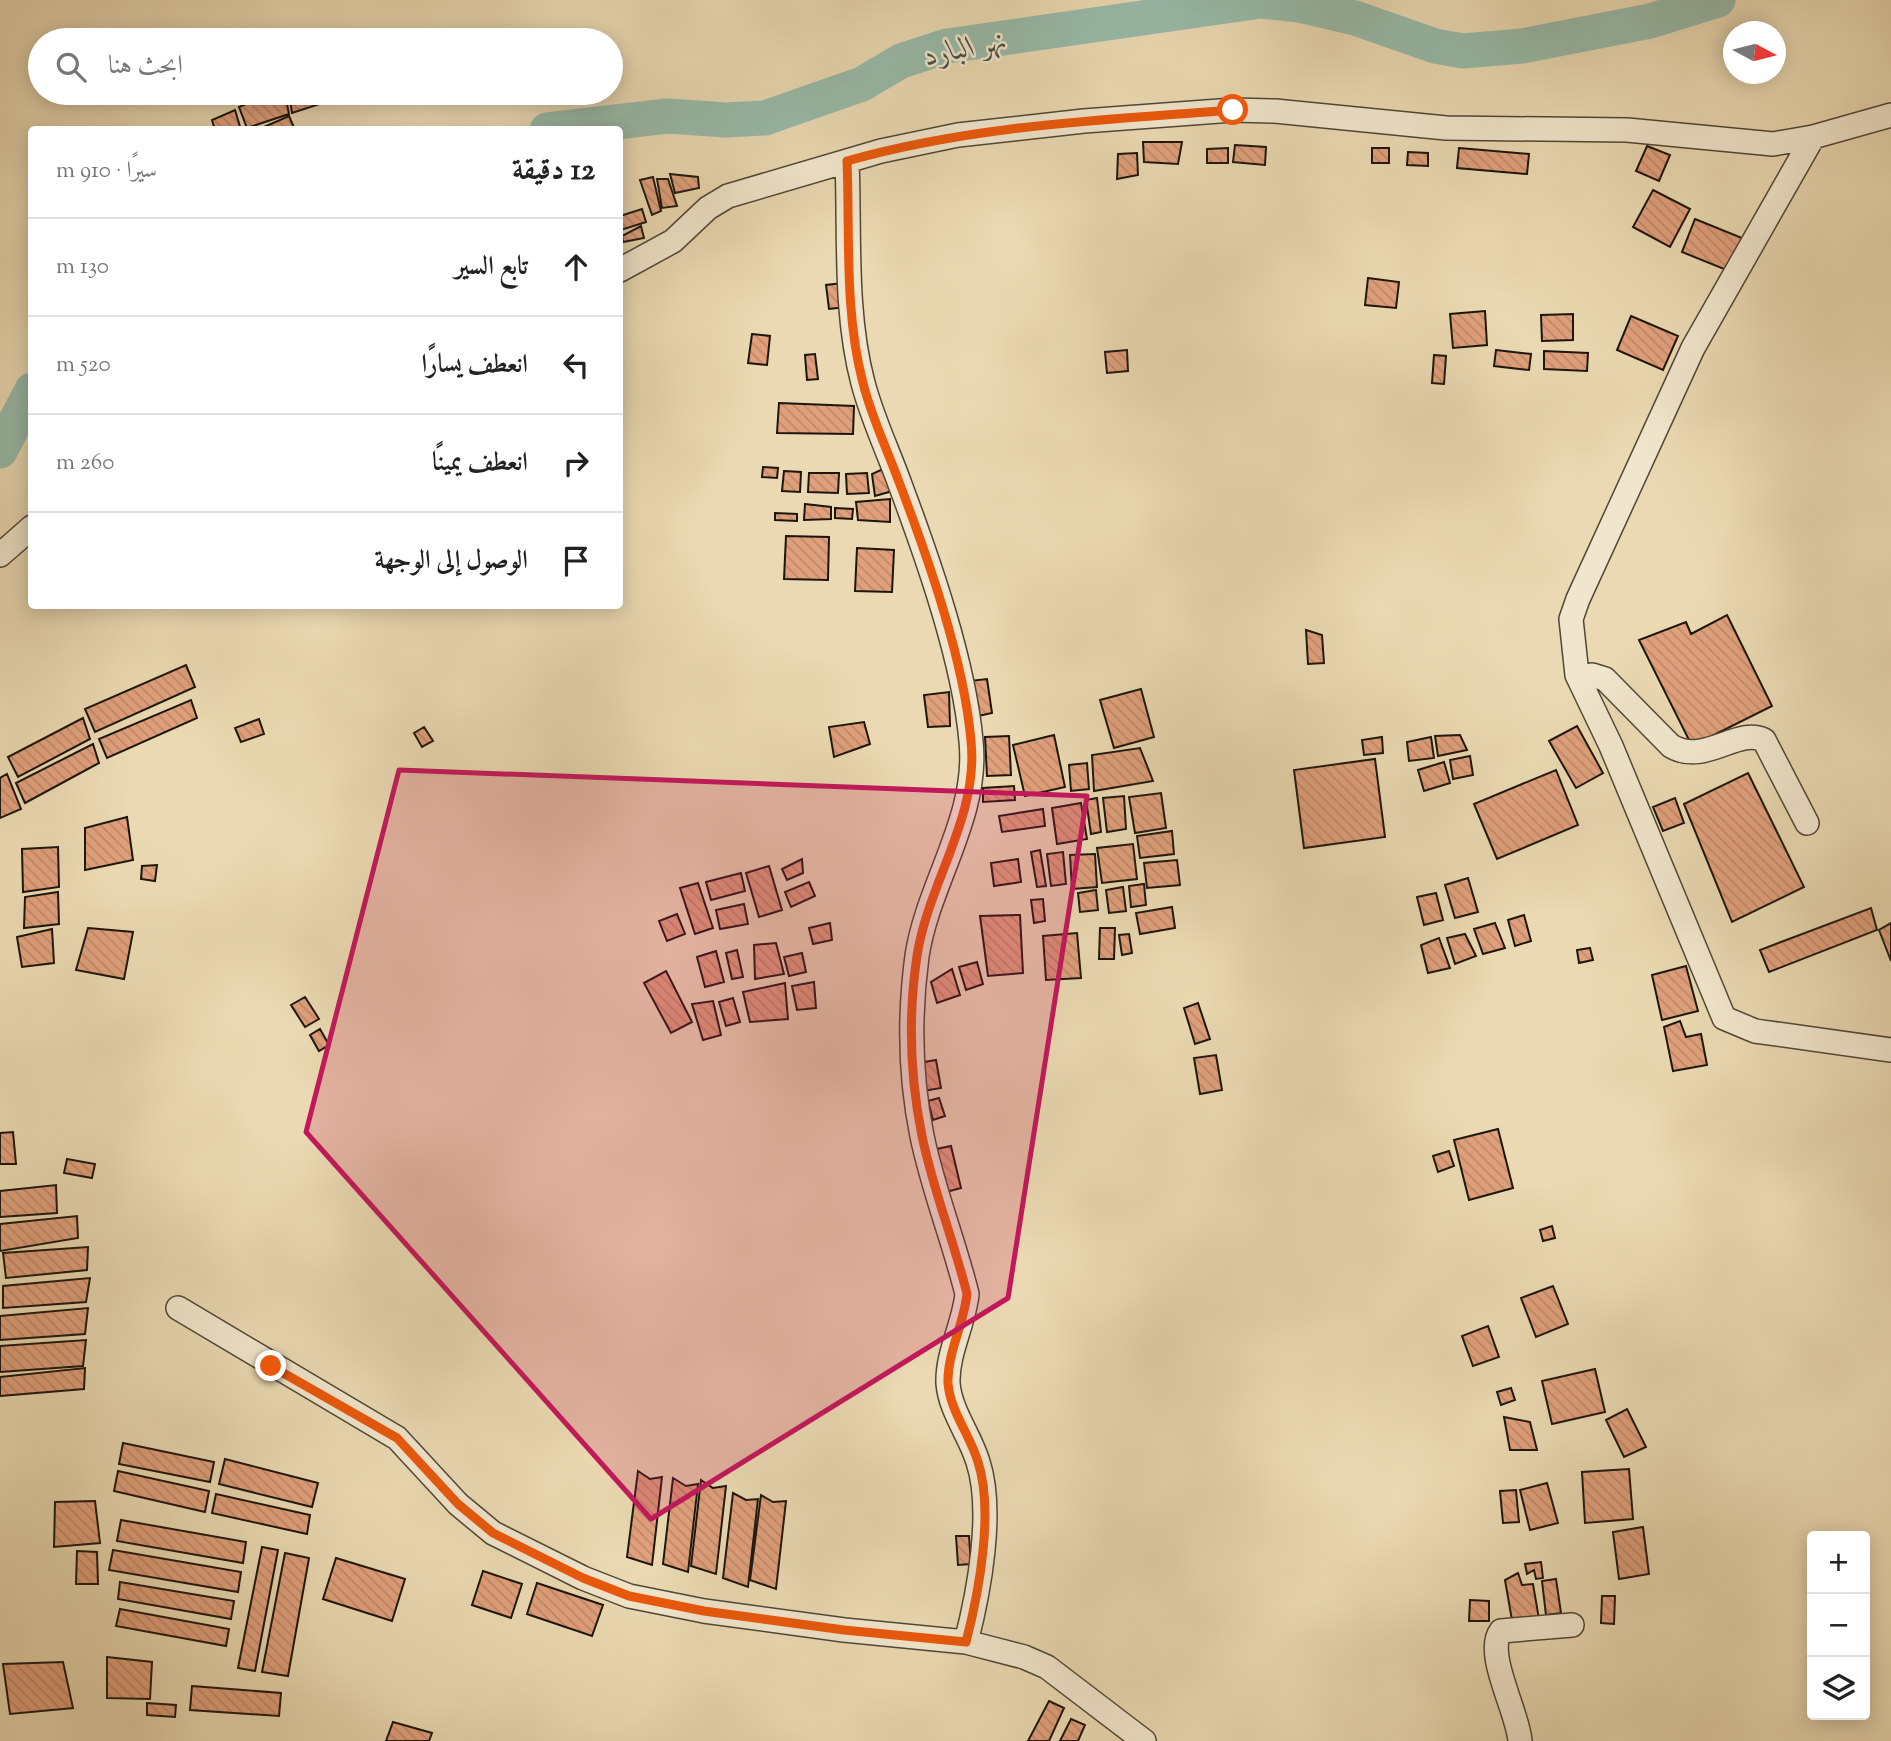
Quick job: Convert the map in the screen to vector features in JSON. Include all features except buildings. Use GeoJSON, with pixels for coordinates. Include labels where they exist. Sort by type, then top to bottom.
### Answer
{"type":"FeatureCollection","features":[{"type":"Feature","properties":{"kind":"street"},"geometry":{"type":"LineString","coordinates":[[623,268],[673,241],[708,208],[729,196],[847,161],[958,135],[1084,121],[1233,110],[1275,111],[1446,128],[1627,130],[1773,144],[1813,137],[1891,115]]}},
{"type":"Feature","properties":{"kind":"street"},"geometry":{"type":"LineString","coordinates":[[1813,137],[1693,348],[1578,599],[1571,619],[1571,630],[1578,678],[1611,746],[1724,1018],[1755,1031],[1891,1051]]}},
{"type":"Feature","properties":{"kind":"street"},"geometry":{"type":"LineString","coordinates":[[847,161],[858,363],[863,385],[938,594],[972,742],[971,782],[918,951],[912,997],[911,1056],[922,1135],[967,1294],[965,1317],[950,1362],[948,1382],[953,1407],[979,1463],[983,1485],[982,1541],[966,1642]]}},
{"type":"Feature","properties":{"kind":"street"},"geometry":{"type":"LineString","coordinates":[[0,555],[28,530]]}},
{"type":"Feature","properties":{"kind":"street"},"geometry":{"type":"LineString","coordinates":[[1578,678],[1592,675],[1605,680],[1671,746],[1682,752],[1695,754],[1752,737],[1764,740],[1807,823]]}},
{"type":"Feature","properties":{"kind":"street"},"geometry":{"type":"LineString","coordinates":[[178,1308],[397,1438],[458,1504],[493,1533],[583,1578],[629,1596],[704,1611],[844,1630],[966,1642],[1024,1657],[1047,1667],[1144,1741]]}},
{"type":"Feature","properties":{"kind":"street"},"geometry":{"type":"LineString","coordinates":[[1520,1741],[1497,1659],[1495,1641],[1501,1631],[1511,1628],[1572,1625]]}},
{"type":"Feature","properties":{"kind":"highlighted area"},"geometry":{"type":"Polygon","coordinates":[[[399,770],[1087,796],[1008,1298],[651,1519],[306,1132],[399,770]]]}},
{"type":"Feature","properties":{"kind":"waterway","name":"نهر البارد"},"geometry":{"type":"LineString","coordinates":[[581,126],[667,116],[726,120],[765,118],[862,84],[901,61],[947,46],[1261,1],[1299,5],[1355,18],[1435,46],[1463,51],[1522,46],[1650,21],[1718,0]]}},
{"type":"Feature","properties":{"kind":"waterway","name":"نهر البارد"},"geometry":{"type":"LineString","coordinates":[[0,451],[28,398]]}},
{"type":"Feature","properties":{"kind":"route"},"geometry":{"type":"LineString","coordinates":[[271,1366],[397,1438],[458,1504],[493,1533],[583,1578],[629,1596],[704,1611],[844,1630],[966,1642],[976,1590],[984,1516],[983,1485],[979,1463],[953,1407],[948,1382],[950,1362],[965,1317],[967,1294],[922,1135],[911,1056],[912,997],[918,951],[971,782],[972,742],[938,594],[863,385],[856,352],[852,299],[847,161],[958,135],[1084,121],[1233,110]]}}]}
